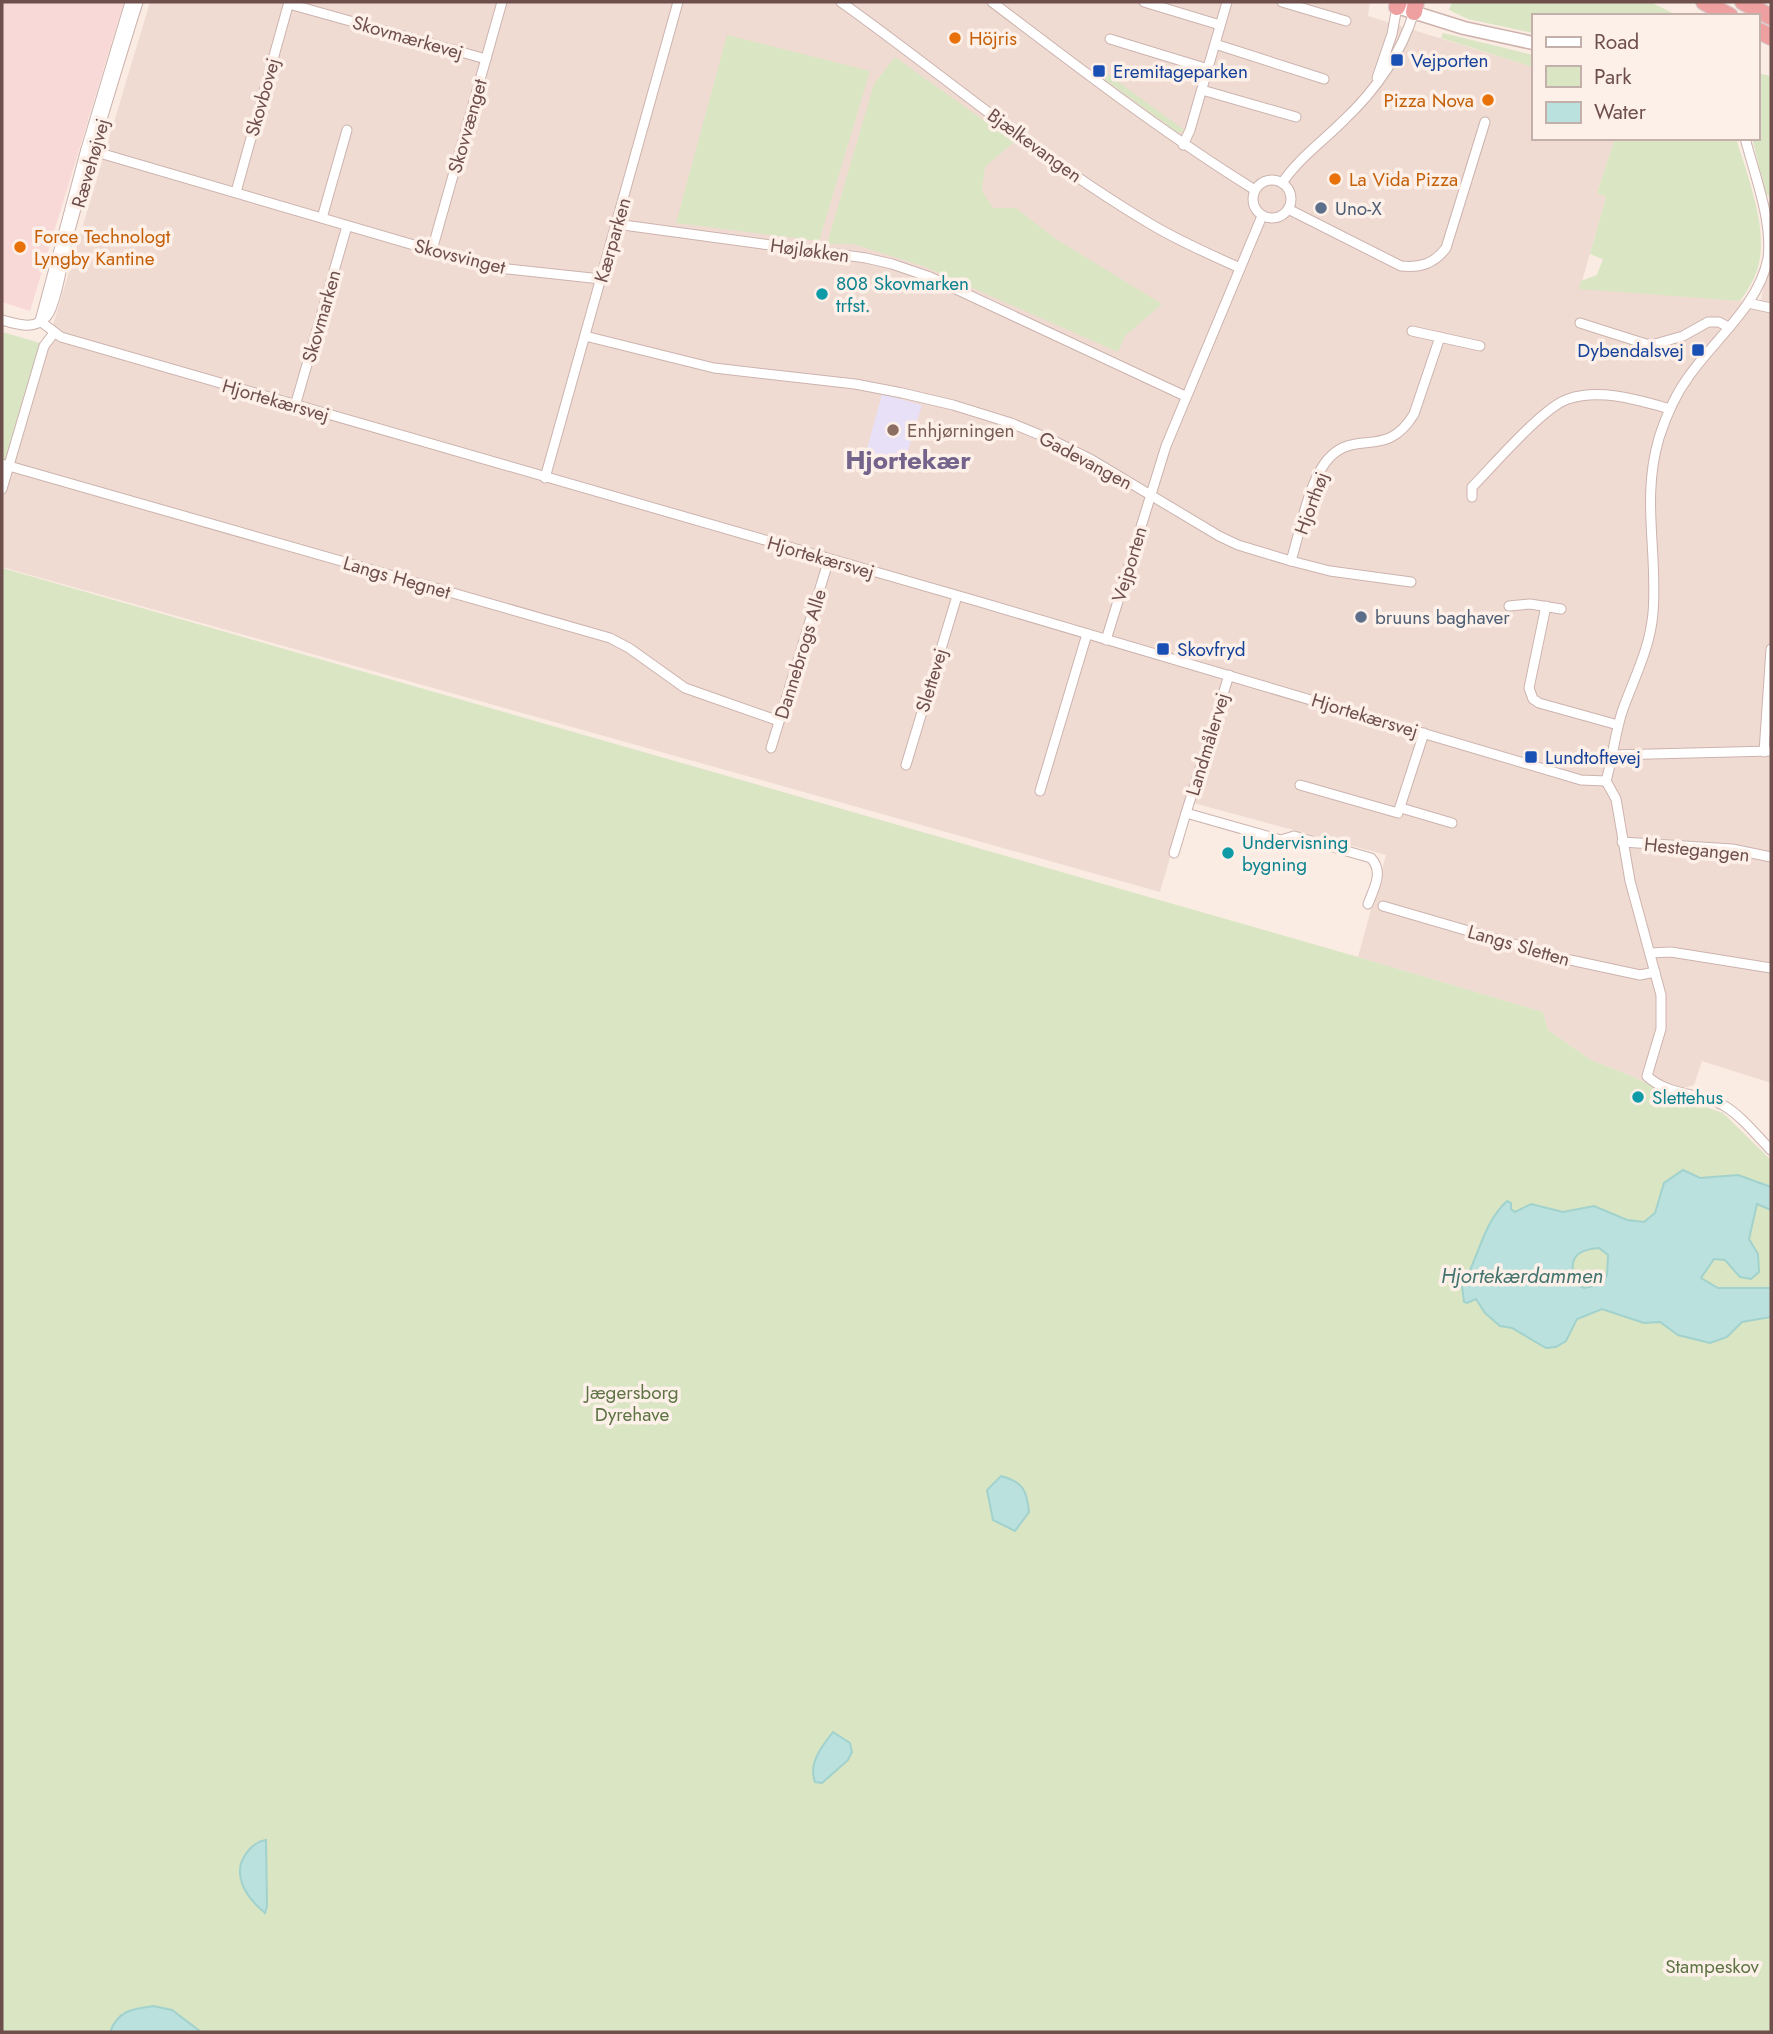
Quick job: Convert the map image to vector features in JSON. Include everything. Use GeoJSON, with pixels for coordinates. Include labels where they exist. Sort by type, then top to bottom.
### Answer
{"type":"FeatureCollection","features":[{"type":"Feature","properties":{"kind":"highway"},"geometry":{"type":"LineString","coordinates":[[1704,2],[1726,14]]}},
{"type":"Feature","properties":{"kind":"highway"},"geometry":{"type":"LineString","coordinates":[[1743,2],[1771,16]]}},
{"type":"Feature","properties":{"kind":"street","name":"Rævehøjvej"},"geometry":{"type":"LineString","coordinates":[[39,322],[130,2]]}},
{"type":"Feature","properties":{"kind":"street","name":"Rævehøjvej"},"geometry":{"type":"LineString","coordinates":[[89,150],[138,2]]}},
{"type":"Feature","properties":{"kind":"street","name":"Skovvænget"},"geometry":{"type":"LineString","coordinates":[[432,250],[502,2]]}},
{"type":"Feature","properties":{"kind":"street","name":"Kærparken"},"geometry":{"type":"LineString","coordinates":[[545,478],[678,2]]}},
{"type":"Feature","properties":{"kind":"street","name":"Bjælkevangen"},"geometry":{"type":"LineString","coordinates":[[841,2],[1056,162],[1101,192],[1155,226],[1240,268]]}},
{"type":"Feature","properties":{"kind":"street"},"geometry":{"type":"LineString","coordinates":[[992,2],[1183,145],[1255,190]]}},
{"type":"Feature","properties":{"kind":"street"},"geometry":{"type":"LineString","coordinates":[[1144,2],[1220,24]]}},
{"type":"Feature","properties":{"kind":"street"},"geometry":{"type":"LineString","coordinates":[[1183,145],[1190,130],[1227,2]]}},
{"type":"Feature","properties":{"kind":"street"},"geometry":{"type":"LineString","coordinates":[[1282,2],[1346,20]]}},
{"type":"Feature","properties":{"kind":"street","name":"Skovmærkevej"},"geometry":{"type":"LineString","coordinates":[[289,3],[486,59]]}},
{"type":"Feature","properties":{"kind":"street","name":"Skovbovej"},"geometry":{"type":"LineString","coordinates":[[236,192],[289,3]]}},
{"type":"Feature","properties":{"kind":"street"},"geometry":{"type":"LineString","coordinates":[[1406,6],[1464,28],[1532,43]]}},
{"type":"Feature","properties":{"kind":"street"},"geometry":{"type":"LineString","coordinates":[[1282,183],[1301,159],[1344,121],[1388,68],[1398,50],[1406,6]]}},
{"type":"Feature","properties":{"kind":"street"},"geometry":{"type":"LineString","coordinates":[[1373,86],[1392,34],[1406,6]]}},
{"type":"Feature","properties":{"kind":"street"},"geometry":{"type":"LineString","coordinates":[[1110,39],[1208,69]]}},
{"type":"Feature","properties":{"kind":"street"},"geometry":{"type":"LineString","coordinates":[[1215,44],[1324,79]]}},
{"type":"Feature","properties":{"kind":"street"},"geometry":{"type":"LineString","coordinates":[[1202,90],[1296,117]]}},
{"type":"Feature","properties":{"kind":"street"},"geometry":{"type":"LineString","coordinates":[[1288,209],[1393,263],[1416,267],[1430,263],[1439,257],[1446,247],[1485,122]]}},
{"type":"Feature","properties":{"kind":"street"},"geometry":{"type":"LineString","coordinates":[[322,218],[347,130]]}},
{"type":"Feature","properties":{"kind":"street"},"geometry":{"type":"LineString","coordinates":[[1746,140],[1766,220],[1769,247],[1765,269],[1748,303],[1689,376],[1670,409],[1657,446],[1650,479],[1654,588],[1650,637],[1618,725],[1606,781],[1616,799],[1622,842],[1661,995],[1663,1013],[1656,1050],[1647,1076],[1653,1082],[1724,1106],[1771,1150]]}},
{"type":"Feature","properties":{"kind":"street","name":"Skovsvinget"},"geometry":{"type":"LineString","coordinates":[[89,150],[500,269],[601,279]]}},
{"type":"Feature","properties":{"kind":"street"},"geometry":{"type":"LineString","coordinates":[[1267,181],[1282,183],[1290,196],[1288,209],[1277,218],[1262,216],[1254,207],[1255,190],[1267,181]]}},
{"type":"Feature","properties":{"kind":"street","name":"Vejporten"},"geometry":{"type":"LineString","coordinates":[[1107,640],[1150,495],[1185,396],[1262,216]]}},
{"type":"Feature","properties":{"kind":"street","name":"Højløkken"},"geometry":{"type":"LineString","coordinates":[[616,224],[820,251],[892,264],[930,277],[1185,396]]}},
{"type":"Feature","properties":{"kind":"street","name":"Skovmarken"},"geometry":{"type":"LineString","coordinates":[[295,406],[347,226]]}},
{"type":"Feature","properties":{"kind":"street"},"geometry":{"type":"LineString","coordinates":[[1748,303],[1771,308]]}},
{"type":"Feature","properties":{"kind":"street"},"geometry":{"type":"LineString","coordinates":[[2,320],[24,326],[39,322]]}},
{"type":"Feature","properties":{"kind":"street","name":"Hjortekærsvej"},"geometry":{"type":"LineString","coordinates":[[39,322],[54,333],[295,406],[830,559],[1581,780],[1606,781]]}},
{"type":"Feature","properties":{"kind":"street"},"geometry":{"type":"LineString","coordinates":[[1580,323],[1646,344],[1683,336],[1708,322],[1719,322],[1728,327]]}},
{"type":"Feature","properties":{"kind":"street"},"geometry":{"type":"LineString","coordinates":[[1412,331],[1480,346]]}},
{"type":"Feature","properties":{"kind":"street"},"geometry":{"type":"LineString","coordinates":[[2,489],[5,465],[44,346],[54,333]]}},
{"type":"Feature","properties":{"kind":"street","name":"Gadevangen"},"geometry":{"type":"LineString","coordinates":[[585,336],[701,366],[855,384],[954,405],[1011,423],[1052,440],[1092,460],[1238,545],[1330,571],[1411,582]]}},
{"type":"Feature","properties":{"kind":"street","name":"Hjorthøj"},"geometry":{"type":"LineString","coordinates":[[1291,561],[1323,466],[1332,455],[1343,448],[1382,442],[1407,425],[1414,414],[1440,337]]}},
{"type":"Feature","properties":{"kind":"street"},"geometry":{"type":"LineString","coordinates":[[1472,497],[1472,487],[1549,410],[1566,399],[1614,396],[1670,409]]}},
{"type":"Feature","properties":{"kind":"street","name":"Langs Hegnet"},"geometry":{"type":"LineString","coordinates":[[5,465],[610,638],[629,648],[685,688],[779,721]]}},
{"type":"Feature","properties":{"kind":"street","name":"Dannebrogs Alle"},"geometry":{"type":"LineString","coordinates":[[771,748],[830,559]]}},
{"type":"Feature","properties":{"kind":"street","name":"Slettevej"},"geometry":{"type":"LineString","coordinates":[[906,765],[957,596]]}},
{"type":"Feature","properties":{"kind":"street"},"geometry":{"type":"LineString","coordinates":[[1509,606],[1530,604],[1561,610]]}},
{"type":"Feature","properties":{"kind":"street"},"geometry":{"type":"LineString","coordinates":[[1546,606],[1529,694],[1539,703],[1618,725]]}},
{"type":"Feature","properties":{"kind":"street"},"geometry":{"type":"LineString","coordinates":[[1040,791],[1087,634]]}},
{"type":"Feature","properties":{"kind":"street"},"geometry":{"type":"LineString","coordinates":[[1612,755],[1767,752],[1771,649]]}},
{"type":"Feature","properties":{"kind":"street","name":"Landmålervej"},"geometry":{"type":"LineString","coordinates":[[1174,853],[1229,676]]}},
{"type":"Feature","properties":{"kind":"street"},"geometry":{"type":"LineString","coordinates":[[1300,785],[1398,813],[1424,733]]}},
{"type":"Feature","properties":{"kind":"street"},"geometry":{"type":"LineString","coordinates":[[1401,808],[1452,823]]}},
{"type":"Feature","properties":{"kind":"street","name":"Landmålervej"},"geometry":{"type":"LineString","coordinates":[[1186,813],[1281,840],[1294,836],[1371,858],[1377,865],[1378,874],[1368,904]]}},
{"type":"Feature","properties":{"kind":"street","name":"Hestegangen"},"geometry":{"type":"LineString","coordinates":[[1622,842],[1732,849],[1771,857]]}},
{"type":"Feature","properties":{"kind":"street","name":"Langs Sletten"},"geometry":{"type":"LineString","coordinates":[[1383,905],[1561,958],[1640,975],[1655,972]]}},
{"type":"Feature","properties":{"kind":"street"},"geometry":{"type":"LineString","coordinates":[[1650,953],[1671,952],[1771,968]]}},
{"type":"Feature","properties":{"kind":"shaded area"},"geometry":{"type":"Polygon","coordinates":[[[2,2],[124,2],[30,311],[2,302],[2,2]]]}},
{"type":"Feature","properties":{"kind":"shaded area"},"geometry":{"type":"Polygon","coordinates":[[[150,2],[1370,2],[1368,16],[1532,67],[1532,140],[1614,140],[1597,193],[1606,197],[1580,288],[1740,301],[1761,300],[1771,247],[1771,1083],[1702,1061],[1694,1085],[1665,1093],[1591,1060],[1548,1030],[1543,1012],[1358,957],[1386,855],[1186,801],[1160,892],[2,567],[2,460],[5,460],[47,345],[150,2]]]}},
{"type":"Feature","properties":{"kind":"shaded area","name":"Enhjørningen"},"geometry":{"type":"Polygon","coordinates":[[[882,394],[922,405],[904,464],[865,456],[882,394]]]}},
{"type":"Feature","properties":{"kind":"green space"},"geometry":{"type":"Polygon","coordinates":[[[1452,2],[1650,2],[1675,14],[1532,14],[1532,33],[1468,19],[1449,10],[1452,2]]]}},
{"type":"Feature","properties":{"kind":"green space"},"geometry":{"type":"Polygon","coordinates":[[[1443,33],[1532,55],[1532,67],[1441,38],[1443,33]]]}},
{"type":"Feature","properties":{"kind":"green space"},"geometry":{"type":"Polygon","coordinates":[[[727,35],[870,71],[819,241],[676,223],[727,35]]]}},
{"type":"Feature","properties":{"kind":"green space"},"geometry":{"type":"Polygon","coordinates":[[[895,57],[1014,142],[985,167],[982,191],[993,208],[1016,208],[1056,239],[1162,304],[1125,336],[1118,352],[923,266],[853,244],[827,244],[874,84],[895,57]]]}},
{"type":"Feature","properties":{"kind":"green space"},"geometry":{"type":"Polygon","coordinates":[[[1759,73],[1771,76],[1771,204],[1769,195],[1766,195],[1752,140],[1759,140],[1759,73]]]}},
{"type":"Feature","properties":{"kind":"green space"},"geometry":{"type":"Polygon","coordinates":[[[1108,74],[1184,130],[1178,133],[1104,79],[1108,74]]]}},
{"type":"Feature","properties":{"kind":"green space"},"geometry":{"type":"Polygon","coordinates":[[[1614,140],[1737,140],[1751,185],[1761,236],[1757,271],[1740,301],[1579,289],[1581,281],[1597,275],[1603,259],[1590,254],[1606,197],[1597,193],[1614,140]]]}},
{"type":"Feature","properties":{"kind":"green space"},"geometry":{"type":"Polygon","coordinates":[[[2,332],[47,345],[5,461],[2,460],[2,332]]]}},
{"type":"Feature","properties":{"kind":"green space","name":"Jægersborg Dyrehave"},"geometry":{"type":"Polygon","coordinates":[[[2,568],[1543,1012],[1548,1030],[1591,1060],[1665,1093],[1723,1113],[1771,1160],[1771,2032],[2,2032],[2,568]]]}},
{"type":"Feature","properties":{"kind":"water","name":"Hjortekærdammen"},"geometry":{"type":"Polygon","coordinates":[[[1683,1170],[1700,1178],[1738,1175],[1771,1187],[1771,1210],[1757,1204],[1749,1239],[1758,1254],[1759,1272],[1751,1279],[1740,1277],[1725,1260],[1714,1259],[1701,1278],[1718,1288],[1771,1288],[1771,1317],[1742,1322],[1727,1337],[1710,1343],[1678,1335],[1660,1322],[1644,1323],[1602,1309],[1577,1319],[1566,1341],[1556,1347],[1546,1348],[1512,1328],[1500,1326],[1485,1313],[1476,1299],[1464,1302],[1462,1286],[1486,1231],[1507,1201],[1515,1212],[1531,1204],[1563,1212],[1594,1206],[1627,1220],[1644,1222],[1655,1213],[1664,1183],[1683,1170]],[[1599,1248],[1578,1254],[1573,1263],[1575,1284],[1584,1288],[1602,1284],[1607,1275],[1608,1255],[1599,1248]]]}},
{"type":"Feature","properties":{"kind":"water"},"geometry":{"type":"Polygon","coordinates":[[[1001,1476],[1019,1484],[1027,1498],[1029,1512],[1015,1531],[993,1520],[987,1490],[1001,1476]]]}},
{"type":"Feature","properties":{"kind":"water"},"geometry":{"type":"Polygon","coordinates":[[[833,1732],[850,1743],[852,1752],[848,1760],[822,1783],[815,1782],[814,1762],[833,1732]]]}},
{"type":"Feature","properties":{"kind":"water"},"geometry":{"type":"Polygon","coordinates":[[[266,1840],[265,1913],[247,1893],[240,1877],[240,1868],[250,1849],[258,1842],[266,1840]]]}},
{"type":"Feature","properties":{"kind":"water"},"geometry":{"type":"Polygon","coordinates":[[[153,2006],[172,2010],[201,2032],[110,2032],[121,2015],[138,2008],[153,2006]]]}},
{"type":"Feature","properties":{"kind":"place","name":"Höjris"},"geometry":{"type":"Point","coordinates":[955,38]}},
{"type":"Feature","properties":{"kind":"place","name":"Vejporten"},"geometry":{"type":"Point","coordinates":[1397,60]}},
{"type":"Feature","properties":{"kind":"place","name":"Eremitageparken"},"geometry":{"type":"Point","coordinates":[1099,71]}},
{"type":"Feature","properties":{"kind":"place","name":"Pizza Nova"},"geometry":{"type":"Point","coordinates":[1488,100]}},
{"type":"Feature","properties":{"kind":"place","name":"La Vida Pizza"},"geometry":{"type":"Point","coordinates":[1335,179]}},
{"type":"Feature","properties":{"kind":"place","name":"Uno-X"},"geometry":{"type":"Point","coordinates":[1321,208]}},
{"type":"Feature","properties":{"kind":"place","name":"Force Technologt Lyngby Kantine"},"geometry":{"type":"Point","coordinates":[20,247]}},
{"type":"Feature","properties":{"kind":"place","name":"808 Skovmarken trfst."},"geometry":{"type":"Point","coordinates":[822,294]}},
{"type":"Feature","properties":{"kind":"place","name":"Dybendalsvej"},"geometry":{"type":"Point","coordinates":[1698,350]}},
{"type":"Feature","properties":{"kind":"place","name":"Enhjørningen"},"geometry":{"type":"Point","coordinates":[893,430]}},
{"type":"Feature","properties":{"kind":"place","name":"bruuns baghaver"},"geometry":{"type":"Point","coordinates":[1361,617]}},
{"type":"Feature","properties":{"kind":"place","name":"Skovfryd"},"geometry":{"type":"Point","coordinates":[1163,649]}},
{"type":"Feature","properties":{"kind":"place","name":"Lundtoftevej"},"geometry":{"type":"Point","coordinates":[1531,757]}},
{"type":"Feature","properties":{"kind":"place","name":"Undervisning bygning"},"geometry":{"type":"Point","coordinates":[1228,853]}},
{"type":"Feature","properties":{"kind":"place","name":"Slettehus"},"geometry":{"type":"Point","coordinates":[1638,1097]}},
{"type":"Feature","properties":{"kind":"district","name":"Hjortekær"},"geometry":{"type":"Point","coordinates":[908,460]}},
{"type":"Feature","properties":{"kind":"park label","name":"Stampeskov"},"geometry":{"type":"Point","coordinates":[1712,1966]}}]}
